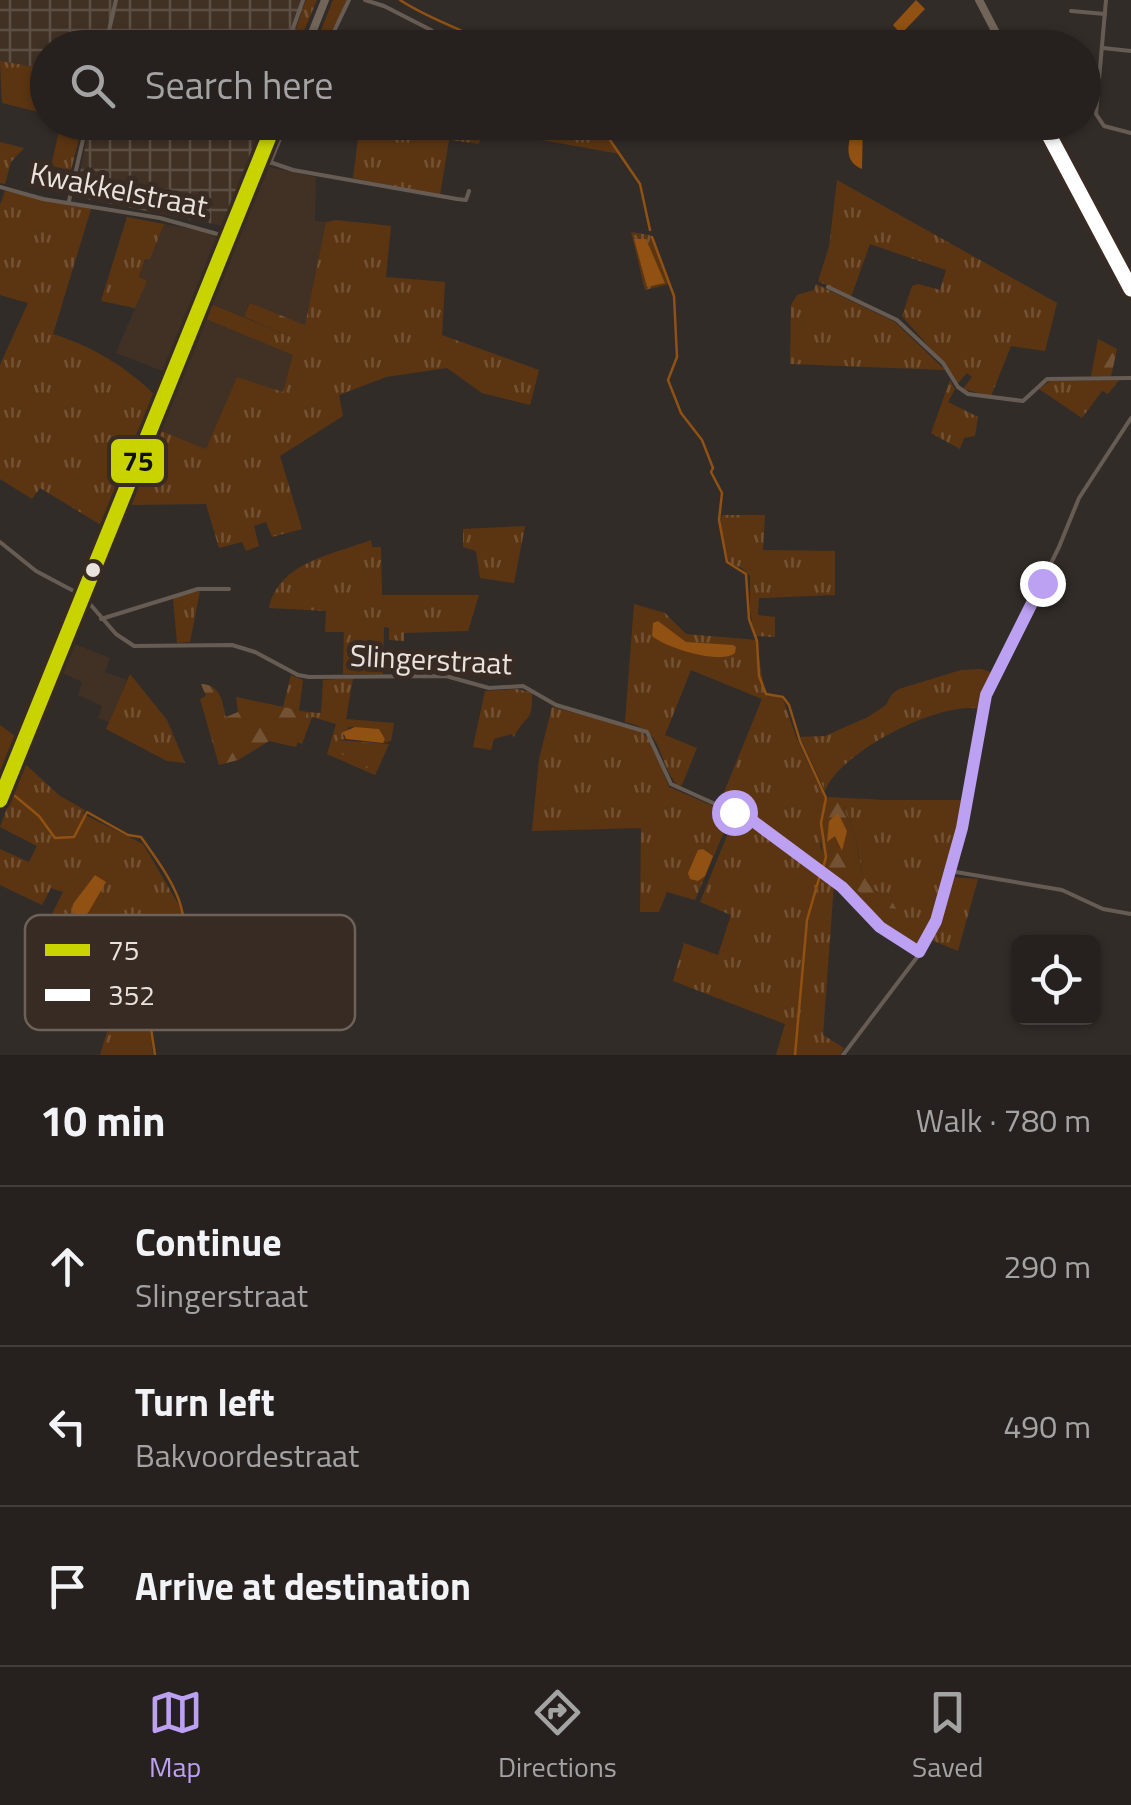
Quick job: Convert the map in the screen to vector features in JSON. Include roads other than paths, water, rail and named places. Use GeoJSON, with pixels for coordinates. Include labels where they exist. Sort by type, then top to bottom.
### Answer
{"type":"FeatureCollection","features":[{"type":"Feature","properties":{"kind":"main road"},"geometry":{"type":"LineString","coordinates":[[313,30],[325,0]]}},
{"type":"Feature","properties":{"kind":"main road"},"geometry":{"type":"LineString","coordinates":[[979,0],[995,30]]}},
{"type":"Feature","properties":{"kind":"main road"},"geometry":{"type":"LineString","coordinates":[[0,800],[228,237],[266,161],[271,140]]}},
{"type":"Feature","properties":{"kind":"main road"},"geometry":{"type":"LineString","coordinates":[[1052,140],[1131,288]]}},
{"type":"Feature","properties":{"kind":"street"},"geometry":{"type":"LineString","coordinates":[[109,30],[116,0]]}},
{"type":"Feature","properties":{"kind":"street"},"geometry":{"type":"LineString","coordinates":[[292,30],[303,0]]}},
{"type":"Feature","properties":{"kind":"street"},"geometry":{"type":"LineString","coordinates":[[335,30],[349,0]]}},
{"type":"Feature","properties":{"kind":"street"},"geometry":{"type":"LineString","coordinates":[[365,0],[431,30]]}},
{"type":"Feature","properties":{"kind":"street"},"geometry":{"type":"LineString","coordinates":[[1101,67],[1106,0]]}},
{"type":"Feature","properties":{"kind":"street"},"geometry":{"type":"LineString","coordinates":[[1070,11],[1104,14]]}},
{"type":"Feature","properties":{"kind":"street"},"geometry":{"type":"LineString","coordinates":[[1103,48],[1131,51]]}},
{"type":"Feature","properties":{"kind":"street"},"geometry":{"type":"LineString","coordinates":[[1101,122],[1111,130],[1131,134]]}},
{"type":"Feature","properties":{"kind":"street"},"geometry":{"type":"LineString","coordinates":[[69,202],[83,140]]}},
{"type":"Feature","properties":{"kind":"street"},"geometry":{"type":"LineString","coordinates":[[277,140],[266,161],[457,199],[466,200],[469,192]]}},
{"type":"Feature","properties":{"kind":"street","name":"Kwakkelstraat"},"geometry":{"type":"LineString","coordinates":[[0,187],[160,218],[228,237]]}},
{"type":"Feature","properties":{"kind":"street"},"geometry":{"type":"LineString","coordinates":[[828,286],[897,320],[942,364],[958,388],[968,394],[1023,401],[1047,379],[1131,378]]}},
{"type":"Feature","properties":{"kind":"street"},"geometry":{"type":"LineString","coordinates":[[843,1055],[919,952],[936,921],[973,772],[986,695],[1079,498],[1131,418]]}},
{"type":"Feature","properties":{"kind":"street"},"geometry":{"type":"LineString","coordinates":[[0,542],[36,571],[83,596]]}},
{"type":"Feature","properties":{"kind":"street"},"geometry":{"type":"LineString","coordinates":[[101,619],[198,589],[230,589]]}},
{"type":"Feature","properties":{"kind":"street","name":"Slingerstraat"},"geometry":{"type":"LineString","coordinates":[[83,596],[125,642],[142,648],[212,643],[255,652],[298,675],[446,676],[489,688],[523,686],[556,706],[638,727],[654,741],[671,784],[753,821],[842,887],[880,927],[919,952]]}},
{"type":"Feature","properties":{"kind":"street"},"geometry":{"type":"LineString","coordinates":[[950,871],[1062,890],[1103,909],[1131,914]]}},
{"type":"Feature","properties":{"kind":"waterway"},"geometry":{"type":"LineString","coordinates":[[400,0],[460,30]]}},
{"type":"Feature","properties":{"kind":"waterway"},"geometry":{"type":"LineString","coordinates":[[610,140],[640,184],[650,230]]}},
{"type":"Feature","properties":{"kind":"waterway"},"geometry":{"type":"LineString","coordinates":[[652,237],[674,296],[677,357],[668,380],[681,413],[702,440],[722,493],[719,520],[727,562],[746,574],[759,676],[766,694],[783,697],[789,705],[800,741],[826,798],[821,823],[826,857],[823,868]]}},
{"type":"Feature","properties":{"kind":"waterway"},"geometry":{"type":"LineString","coordinates":[[15,796],[39,816],[55,838],[74,837],[87,812],[128,835],[141,837],[177,894],[183,915]]}},
{"type":"Feature","properties":{"kind":"waterway"},"geometry":{"type":"LineString","coordinates":[[795,1055],[807,920],[820,875]]}},
{"type":"Feature","properties":{"kind":"waterway"},"geometry":{"type":"LineString","coordinates":[[151,1030],[155,1055]]}}]}
